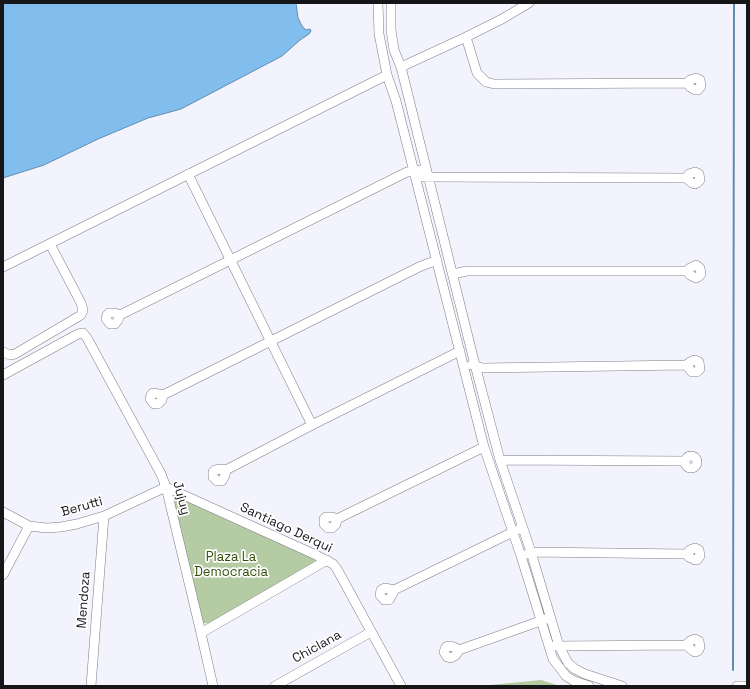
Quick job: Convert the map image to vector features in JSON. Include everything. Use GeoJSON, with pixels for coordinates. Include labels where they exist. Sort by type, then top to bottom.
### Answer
{"type":"FeatureCollection","features":[{"type":"Feature","properties":{"kind":"street"},"geometry":{"type":"LineString","coordinates":[[378,3],[378,22],[384,63],[396,101],[485,450],[542,620],[553,659],[559,670],[566,676],[574,681],[589,686]]}},
{"type":"Feature","properties":{"kind":"street"},"geometry":{"type":"LineString","coordinates":[[391,3],[391,30],[394,50],[400,63],[426,172],[454,276],[497,450],[531,552],[559,646],[568,663],[575,670],[622,686]]}},
{"type":"Feature","properties":{"kind":"street"},"geometry":{"type":"LineString","coordinates":[[400,63],[466,37],[529,3]]}},
{"type":"Feature","properties":{"kind":"street"},"geometry":{"type":"LineString","coordinates":[[466,37],[477,73],[486,82],[494,84],[687,83]]}},
{"type":"Feature","properties":{"kind":"street"},"geometry":{"type":"LineString","coordinates":[[384,63],[392,58],[400,63]]}},
{"type":"Feature","properties":{"kind":"street"},"geometry":{"type":"LineString","coordinates":[[3,267],[387,75]]}},
{"type":"Feature","properties":{"kind":"street"},"geometry":{"type":"LineString","coordinates":[[391,87],[398,88],[403,83],[404,79]]}},
{"type":"Feature","properties":{"kind":"street"},"geometry":{"type":"LineString","coordinates":[[120,315],[407,172],[415,174],[426,172],[686,178]]}},
{"type":"Feature","properties":{"kind":"street"},"geometry":{"type":"LineString","coordinates":[[188,174],[312,424]]}},
{"type":"Feature","properties":{"kind":"street"},"geometry":{"type":"LineString","coordinates":[[3,353],[10,355],[15,354],[81,315],[83,310],[81,303],[50,244]]}},
{"type":"Feature","properties":{"kind":"street"},"geometry":{"type":"LineString","coordinates":[[164,395],[419,267],[437,263],[450,263]]}},
{"type":"Feature","properties":{"kind":"street"},"geometry":{"type":"LineString","coordinates":[[442,281],[446,282],[454,276],[467,271],[687,272]]}},
{"type":"Feature","properties":{"kind":"street","name":"Jujuy"},"geometry":{"type":"LineString","coordinates":[[3,375],[78,334],[82,333],[87,338],[161,474],[166,487],[201,633],[212,686]]}},
{"type":"Feature","properties":{"kind":"street"},"geometry":{"type":"LineString","coordinates":[[226,470],[312,424],[460,352]]}},
{"type":"Feature","properties":{"kind":"street"},"geometry":{"type":"LineString","coordinates":[[463,364],[475,365],[483,368],[686,365]]}},
{"type":"Feature","properties":{"kind":"street"},"geometry":{"type":"LineString","coordinates":[[337,519],[485,450],[497,450]]}},
{"type":"Feature","properties":{"kind":"street"},"geometry":{"type":"LineString","coordinates":[[491,468],[501,462],[685,461]]}},
{"type":"Feature","properties":{"kind":"street","name":"Berutti"},"geometry":{"type":"LineString","coordinates":[[3,512],[30,526],[47,528],[61,527],[104,516],[166,487]]}},
{"type":"Feature","properties":{"kind":"street","name":"Santiago Derqui"},"geometry":{"type":"LineString","coordinates":[[166,487],[327,560],[337,569],[401,686]]}},
{"type":"Feature","properties":{"kind":"street","name":"Mendoza"},"geometry":{"type":"LineString","coordinates":[[91,686],[104,516]]}},
{"type":"Feature","properties":{"kind":"street"},"geometry":{"type":"LineString","coordinates":[[3,575],[30,526]]}},
{"type":"Feature","properties":{"kind":"street"},"geometry":{"type":"LineString","coordinates":[[394,590],[522,528]]}},
{"type":"Feature","properties":{"kind":"street"},"geometry":{"type":"LineString","coordinates":[[521,556],[531,552],[686,554]]}},
{"type":"Feature","properties":{"kind":"street"},"geometry":{"type":"LineString","coordinates":[[201,633],[327,560]]}},
{"type":"Feature","properties":{"kind":"street"},"geometry":{"type":"LineString","coordinates":[[459,650],[551,618]]}},
{"type":"Feature","properties":{"kind":"street","name":"Chiclana"},"geometry":{"type":"LineString","coordinates":[[275,686],[371,632]]}},
{"type":"Feature","properties":{"kind":"street"},"geometry":{"type":"LineString","coordinates":[[549,646],[686,645]]}},
{"type":"Feature","properties":{"kind":"street"},"geometry":{"type":"LineString","coordinates":[[737,686],[746,686]]}},
{"type":"Feature","properties":{"kind":"green space","name":"Plaza La Democracia"},"geometry":{"type":"Polygon","coordinates":[[[175,496],[314,556],[318,561],[212,624],[204,623],[202,621],[172,498],[175,496]]]}},
{"type":"Feature","properties":{"kind":"green space"},"geometry":{"type":"Polygon","coordinates":[[[541,680],[560,686],[480,686],[541,680]]]}},
{"type":"Feature","properties":{"kind":"water"},"geometry":{"type":"Polygon","coordinates":[[[3,3],[296,3],[298,18],[302,26],[306,30],[310,29],[311,31],[282,56],[181,109],[148,118],[98,139],[44,165],[3,178],[3,3]]]}},
{"type":"Feature","properties":{"kind":"waterway"},"geometry":{"type":"LineString","coordinates":[[733,670],[734,3]]}}]}
